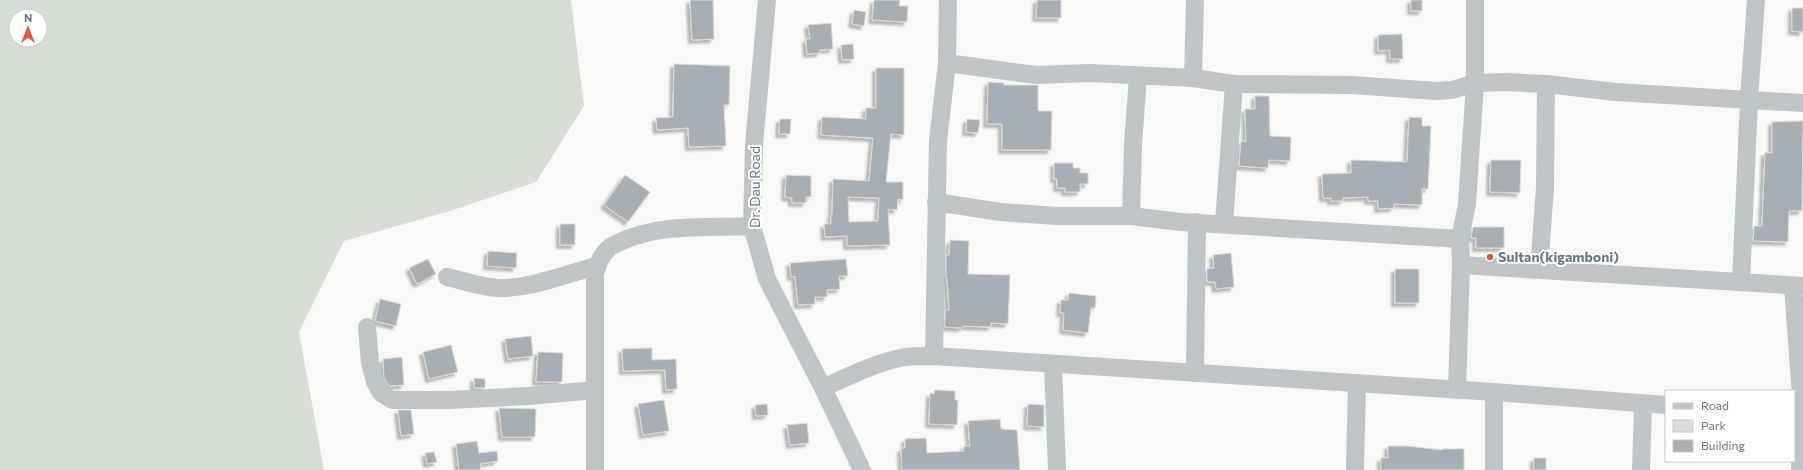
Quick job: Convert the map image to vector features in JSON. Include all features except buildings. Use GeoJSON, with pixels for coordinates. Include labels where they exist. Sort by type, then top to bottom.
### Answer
{"type":"FeatureCollection","features":[{"type":"Feature","properties":{"kind":"street","name":"Dr. Dau Road"},"geometry":{"type":"LineString","coordinates":[[767,0],[754,145],[752,226],[767,279],[823,388],[862,470]]}},
{"type":"Feature","properties":{"kind":"street"},"geometry":{"type":"LineString","coordinates":[[934,356],[938,141],[947,63],[948,0]]}},
{"type":"Feature","properties":{"kind":"street"},"geometry":{"type":"LineString","coordinates":[[1193,78],[1194,0]]}},
{"type":"Feature","properties":{"kind":"street"},"geometry":{"type":"LineString","coordinates":[[1457,390],[1461,265],[1460,238],[1467,204],[1475,83],[1475,0]]}},
{"type":"Feature","properties":{"kind":"street"},"geometry":{"type":"LineString","coordinates":[[1741,282],[1749,100],[1756,0]]}},
{"type":"Feature","properties":{"kind":"street"},"geometry":{"type":"LineString","coordinates":[[947,63],[1036,75],[1090,73],[1193,78],[1234,84],[1352,85],[1436,92],[1452,90],[1475,83],[1506,82],[1546,84],[1616,92],[1803,103]]}},
{"type":"Feature","properties":{"kind":"street"},"geometry":{"type":"LineString","coordinates":[[1131,216],[1133,145],[1138,76]]}},
{"type":"Feature","properties":{"kind":"street"},"geometry":{"type":"LineString","coordinates":[[1224,223],[1234,84]]}},
{"type":"Feature","properties":{"kind":"street"},"geometry":{"type":"LineString","coordinates":[[1539,269],[1544,188],[1546,84]]}},
{"type":"Feature","properties":{"kind":"street"},"geometry":{"type":"LineString","coordinates":[[936,202],[1000,212],[1057,216],[1131,216],[1197,222],[1460,238]]}},
{"type":"Feature","properties":{"kind":"street"},"geometry":{"type":"LineString","coordinates":[[1194,373],[1197,222]]}},
{"type":"Feature","properties":{"kind":"street"},"geometry":{"type":"LineString","coordinates":[[595,470],[594,274],[598,261],[610,247],[629,238],[649,232],[671,229],[752,226]]}},
{"type":"Feature","properties":{"kind":"street"},"geometry":{"type":"LineString","coordinates":[[1461,265],[1798,286],[1796,342],[1800,409],[1800,470]]}},
{"type":"Feature","properties":{"kind":"street"},"geometry":{"type":"LineString","coordinates":[[447,276],[479,286],[499,288],[538,283],[597,266]]}},
{"type":"Feature","properties":{"kind":"street"},"geometry":{"type":"LineString","coordinates":[[367,327],[370,363],[375,382],[381,393],[392,400],[492,398],[595,390]]}},
{"type":"Feature","properties":{"kind":"street"},"geometry":{"type":"LineString","coordinates":[[823,388],[854,373],[885,362],[906,357],[934,356],[1494,392],[1665,405]]}},
{"type":"Feature","properties":{"kind":"street"},"geometry":{"type":"LineString","coordinates":[[1053,364],[1057,470]]}},
{"type":"Feature","properties":{"kind":"street"},"geometry":{"type":"LineString","coordinates":[[1355,470],[1357,383]]}},
{"type":"Feature","properties":{"kind":"street"},"geometry":{"type":"LineString","coordinates":[[1494,392],[1494,470]]}},
{"type":"Feature","properties":{"kind":"street"},"geometry":{"type":"LineString","coordinates":[[1642,470],[1643,404]]}},
{"type":"Feature","properties":{"kind":"green space"},"geometry":{"type":"Polygon","coordinates":[[[0,0],[571,0],[584,106],[536,182],[450,211],[344,241],[299,332],[324,470],[0,470],[0,0]]]}},
{"type":"Feature","properties":{"kind":"place","name":"Sultan(kigamboni)"},"geometry":{"type":"Point","coordinates":[1490,257]}}]}
